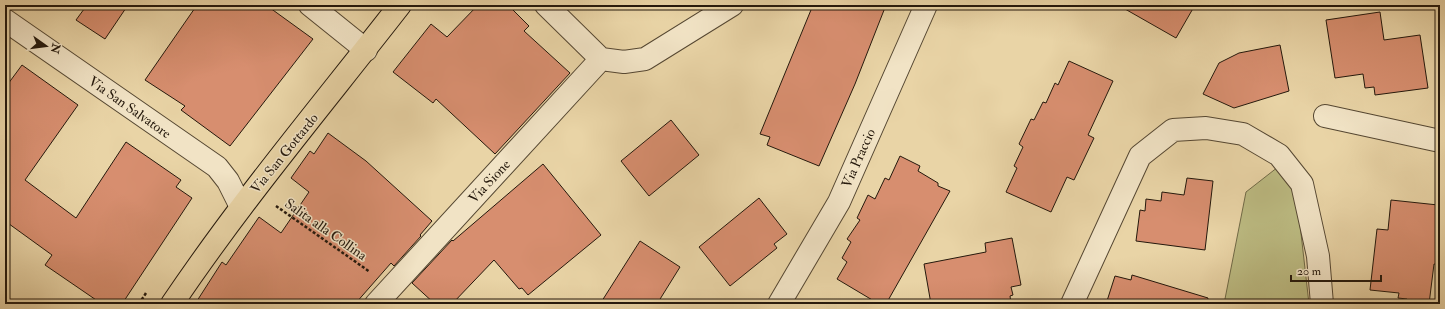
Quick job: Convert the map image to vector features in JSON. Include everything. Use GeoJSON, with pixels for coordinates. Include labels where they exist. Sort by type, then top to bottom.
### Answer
{"type":"FeatureCollection","features":[{"type":"Feature","properties":{"kind":"main road","name":"Via San Gottardo"},"geometry":{"type":"LineString","coordinates":[[172,304],[197,266],[258,184],[366,50],[400,5]]}},
{"type":"Feature","properties":{"kind":"street"},"geometry":{"type":"LineString","coordinates":[[310,5],[366,50]]}},
{"type":"Feature","properties":{"kind":"street"},"geometry":{"type":"LineString","coordinates":[[546,5],[601,59],[624,62],[645,59],[732,5]]}},
{"type":"Feature","properties":{"kind":"street","name":"Via Praccio"},"geometry":{"type":"LineString","coordinates":[[778,304],[839,202],[926,5]]}},
{"type":"Feature","properties":{"kind":"street","name":"Via San Salvatore"},"geometry":{"type":"LineString","coordinates":[[5,20],[217,167],[228,181],[241,207]]}},
{"type":"Feature","properties":{"kind":"street","name":"Via Sione"},"geometry":{"type":"LineString","coordinates":[[376,304],[601,59]]}},
{"type":"Feature","properties":{"kind":"street"},"geometry":{"type":"LineString","coordinates":[[1325,116],[1440,141]]}},
{"type":"Feature","properties":{"kind":"street"},"geometry":{"type":"LineString","coordinates":[[1072,304],[1140,156],[1173,130],[1206,128],[1243,134],[1279,155],[1302,184],[1318,256],[1322,304]]}},
{"type":"Feature","properties":{"kind":"path","name":"Salita alla Collina"},"geometry":{"type":"LineString","coordinates":[[258,184],[276,198],[272,203],[392,287]]}},
{"type":"Feature","properties":{"kind":"path"},"geometry":{"type":"LineString","coordinates":[[139,304],[147,291]]}},
{"type":"Feature","properties":{"kind":"shaded area"},"geometry":{"type":"Polygon","coordinates":[[[1278,167],[1296,189],[1309,304],[1224,304],[1246,192],[1278,167]]]}},
{"type":"Feature","properties":{"kind":"building"},"geometry":{"type":"Polygon","coordinates":[[[87,5],[128,5],[105,39],[76,20],[87,5]]]}},
{"type":"Feature","properties":{"kind":"building"},"geometry":{"type":"Polygon","coordinates":[[[197,5],[266,5],[313,39],[230,146],[181,110],[185,106],[145,80],[197,5]]]}},
{"type":"Feature","properties":{"kind":"building"},"geometry":{"type":"Polygon","coordinates":[[[478,5],[508,5],[529,26],[524,31],[570,73],[495,154],[436,99],[433,103],[393,72],[431,24],[447,37],[478,5]]]}},
{"type":"Feature","properties":{"kind":"building"},"geometry":{"type":"Polygon","coordinates":[[[813,5],[886,5],[855,84],[819,166],[767,145],[770,137],[760,134],[813,5]]]}},
{"type":"Feature","properties":{"kind":"building"},"geometry":{"type":"Polygon","coordinates":[[[1118,5],[1195,5],[1176,38],[1118,5]]]}},
{"type":"Feature","properties":{"kind":"building"},"geometry":{"type":"Polygon","coordinates":[[[1380,12],[1384,40],[1420,35],[1428,88],[1375,95],[1374,87],[1365,88],[1363,74],[1335,78],[1326,20],[1380,12]]]}},
{"type":"Feature","properties":{"kind":"building"},"geometry":{"type":"Polygon","coordinates":[[[1280,45],[1289,91],[1234,108],[1203,94],[1219,63],[1239,53],[1280,45]]]}},
{"type":"Feature","properties":{"kind":"building"},"geometry":{"type":"Polygon","coordinates":[[[1069,61],[1113,81],[1088,135],[1094,138],[1074,180],[1067,177],[1051,212],[1006,192],[1017,168],[1014,166],[1023,147],[1019,144],[1031,119],[1034,120],[1043,102],[1046,103],[1055,83],[1058,85],[1069,61]]]}},
{"type":"Feature","properties":{"kind":"building"},"geometry":{"type":"Polygon","coordinates":[[[22,65],[78,105],[25,180],[76,218],[126,142],[181,180],[176,187],[192,198],[122,304],[102,304],[45,265],[52,255],[5,221],[5,88],[22,65]]]}},
{"type":"Feature","properties":{"kind":"building"},"geometry":{"type":"Polygon","coordinates":[[[671,120],[699,155],[649,196],[621,161],[671,120]]]}},
{"type":"Feature","properties":{"kind":"building"},"geometry":{"type":"Polygon","coordinates":[[[328,133],[366,161],[432,221],[420,235],[421,236],[394,266],[391,263],[355,304],[195,304],[222,262],[226,265],[259,217],[281,233],[309,192],[291,178],[310,151],[314,154],[328,133]]]}},
{"type":"Feature","properties":{"kind":"building"},"geometry":{"type":"Polygon","coordinates":[[[900,156],[920,166],[918,171],[938,183],[938,186],[950,191],[886,304],[879,304],[837,279],[847,262],[842,258],[851,242],[847,239],[860,220],[857,218],[868,195],[875,199],[885,178],[889,180],[900,156]]]}},
{"type":"Feature","properties":{"kind":"building"},"geometry":{"type":"Polygon","coordinates":[[[543,164],[601,235],[528,295],[522,288],[519,289],[494,260],[452,304],[435,304],[412,283],[452,240],[453,241],[543,164]]]}},
{"type":"Feature","properties":{"kind":"building"},"geometry":{"type":"Polygon","coordinates":[[[1187,178],[1213,181],[1205,250],[1136,241],[1140,210],[1145,211],[1146,199],[1161,201],[1162,192],[1184,195],[1187,178]]]}},
{"type":"Feature","properties":{"kind":"building"},"geometry":{"type":"Polygon","coordinates":[[[759,198],[787,234],[774,244],[777,248],[730,286],[699,247],[759,198]]]}},
{"type":"Feature","properties":{"kind":"building"},"geometry":{"type":"Polygon","coordinates":[[[1391,200],[1438,205],[1437,214],[1440,214],[1440,265],[1434,264],[1429,304],[1407,301],[1407,299],[1398,298],[1399,293],[1370,290],[1377,229],[1388,230],[1391,200]]]}},
{"type":"Feature","properties":{"kind":"building"},"geometry":{"type":"Polygon","coordinates":[[[1012,238],[1021,285],[1011,287],[1013,295],[1010,296],[1011,304],[931,304],[924,264],[986,252],[985,243],[1012,238]]]}},
{"type":"Feature","properties":{"kind":"building"},"geometry":{"type":"Polygon","coordinates":[[[640,241],[680,267],[657,304],[600,304],[640,241]]]}},
{"type":"Feature","properties":{"kind":"building"},"geometry":{"type":"Polygon","coordinates":[[[1132,275],[1208,298],[1207,304],[1106,304],[1115,276],[1131,280],[1132,275]]]}}]}
